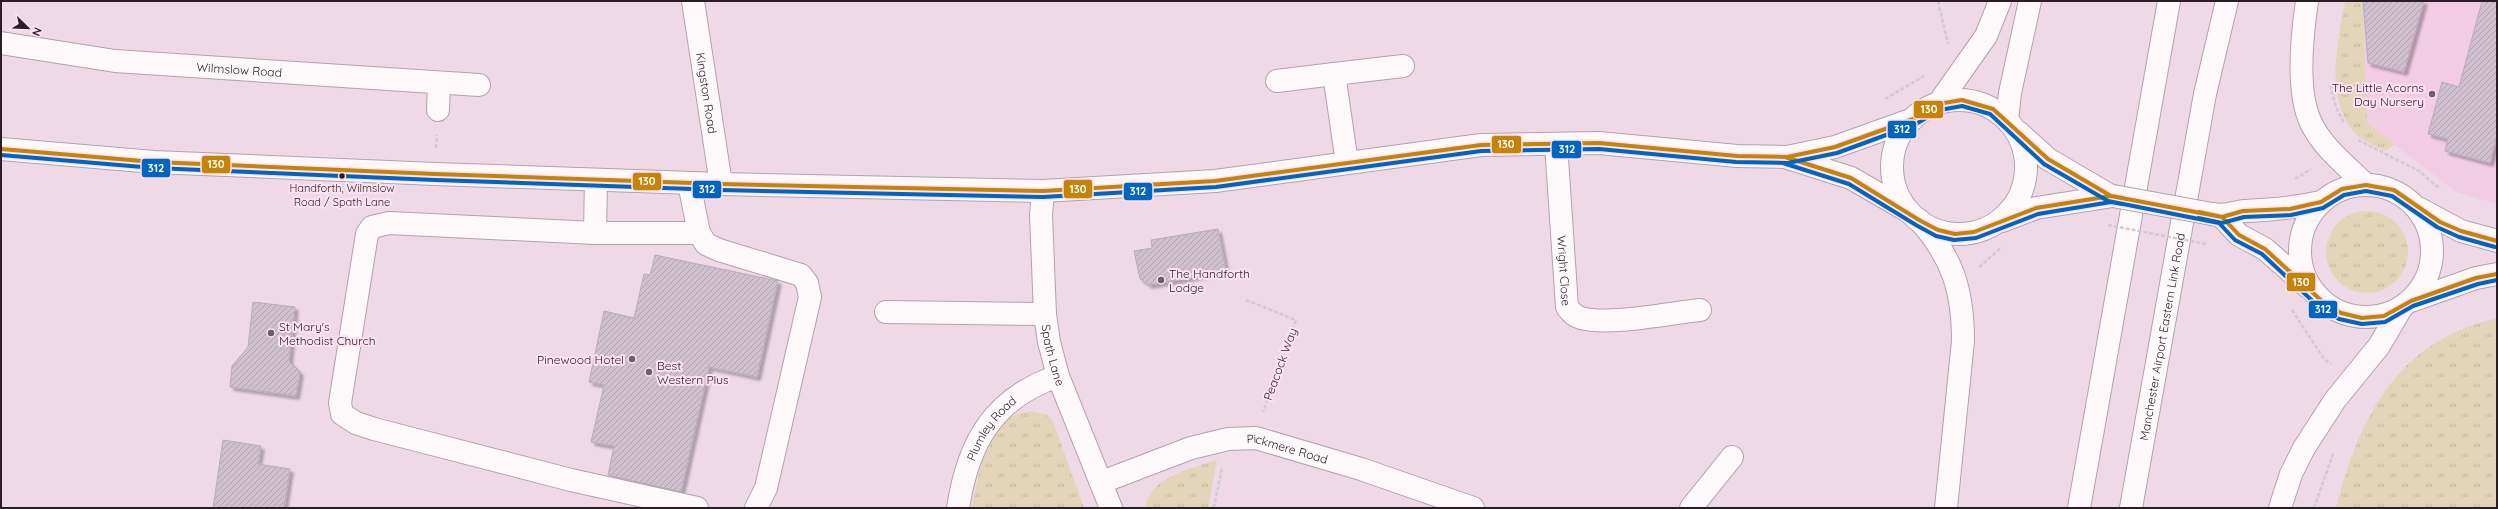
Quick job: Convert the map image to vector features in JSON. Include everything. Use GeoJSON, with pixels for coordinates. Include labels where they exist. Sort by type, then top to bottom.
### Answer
{"type":"FeatureCollection","features":[{"type":"Feature","properties":{"kind":"main road","name":"Kingston Road"},"geometry":{"type":"LineString","coordinates":[[693,1],[721,184]]}},
{"type":"Feature","properties":{"kind":"main road"},"geometry":{"type":"LineString","coordinates":[[1938,104],[1986,36],[2000,1]]}},
{"type":"Feature","properties":{"kind":"main road"},"geometry":{"type":"LineString","coordinates":[[1994,224],[2007,214],[2018,200],[2025,183],[2026,165],[2024,148],[2010,124],[2010,93],[2030,1]]}},
{"type":"Feature","properties":{"kind":"main road"},"geometry":{"type":"LineString","coordinates":[[2079,508],[2169,1]]}},
{"type":"Feature","properties":{"kind":"main road","name":"Manchester Airport Eastern Link Road"},"geometry":{"type":"LineString","coordinates":[[2131,508],[2205,94],[2227,1]]}},
{"type":"Feature","properties":{"kind":"main road"},"geometry":{"type":"LineString","coordinates":[[2308,1],[2304,25],[2302,89],[2310,123],[2331,152],[2366,185]]}},
{"type":"Feature","properties":{"kind":"main road","name":"Wilmslow Road"},"geometry":{"type":"LineString","coordinates":[[1,43],[115,61],[479,86]]}},
{"type":"Feature","properties":{"kind":"main road"},"geometry":{"type":"LineString","coordinates":[[1277,81],[1403,66]]}},
{"type":"Feature","properties":{"kind":"main road"},"geometry":{"type":"LineString","coordinates":[[1334,74],[1347,163]]}},
{"type":"Feature","properties":{"kind":"main road"},"geometry":{"type":"LineString","coordinates":[[438,110],[439,84]]}},
{"type":"Feature","properties":{"kind":"main road"},"geometry":{"type":"LineString","coordinates":[[1787,158],[1835,147],[1913,119],[1938,104],[1962,100],[1978,103],[1993,109],[2048,159],[2112,196]]}},
{"type":"Feature","properties":{"kind":"main road"},"geometry":{"type":"LineString","coordinates":[[1913,119],[1898,140],[1893,157],[1893,168],[1897,190],[1916,217],[1935,238],[1947,258],[1960,292],[1963,316],[1964,341],[1946,508]]}},
{"type":"Feature","properties":{"kind":"main road"},"geometry":{"type":"LineString","coordinates":[[1,149],[154,162],[435,174],[721,184],[1043,191],[1215,181],[1481,145],[1599,143],[1737,156],[1787,158],[1851,178],[1938,230],[1955,234],[1974,232],[2036,208],[2112,196],[2217,215],[2243,211],[2284,210],[2321,202],[2342,189],[2366,185],[2394,190],[2414,205],[2460,231],[2497,241]]}},
{"type":"Feature","properties":{"kind":"main road","name":"Wright Close"},"geometry":{"type":"LineString","coordinates":[[1556,144],[1567,306],[1573,315],[1581,318],[1610,320],[1700,310]]}},
{"type":"Feature","properties":{"kind":"main road"},"geometry":{"type":"LineString","coordinates":[[595,233],[596,180]]}},
{"type":"Feature","properties":{"kind":"main road"},"geometry":{"type":"LineString","coordinates":[[690,183],[699,233],[706,244],[719,250],[801,275],[807,283],[810,297],[766,488],[756,508]]}},
{"type":"Feature","properties":{"kind":"main road","name":"Spath Lane"},"geometry":{"type":"LineString","coordinates":[[1043,191],[1041,215],[1045,314],[1049,342],[1058,376],[1102,482],[1111,508]]}},
{"type":"Feature","properties":{"kind":"main road"},"geometry":{"type":"LineString","coordinates":[[2314,292],[2305,277],[2300,260],[2301,242],[2305,226],[2321,202]]}},
{"type":"Feature","properties":{"kind":"main road"},"geometry":{"type":"LineString","coordinates":[[2280,508],[2291,474],[2304,448],[2335,400],[2379,346],[2407,304],[2424,284],[2430,270],[2433,251],[2426,222],[2414,205]]}},
{"type":"Feature","properties":{"kind":"main road"},"geometry":{"type":"LineString","coordinates":[[2217,215],[2239,235],[2265,249],[2314,292],[2324,303],[2341,313],[2362,318],[2384,316],[2407,304],[2476,278],[2497,274]]}},
{"type":"Feature","properties":{"kind":"main road"},"geometry":{"type":"LineString","coordinates":[[697,508],[571,480],[374,429],[356,423],[342,414],[340,403],[367,234],[372,227],[389,223],[595,233],[699,233]]}},
{"type":"Feature","properties":{"kind":"main road"},"geometry":{"type":"LineString","coordinates":[[886,312],[1045,314]]}},
{"type":"Feature","properties":{"kind":"main road","name":"Plumley Road"},"geometry":{"type":"LineString","coordinates":[[958,508],[977,441],[988,423],[1004,406],[1034,384],[1058,376]]}},
{"type":"Feature","properties":{"kind":"main road","name":"Pickmere Road"},"geometry":{"type":"LineString","coordinates":[[1102,482],[1191,448],[1228,439],[1256,438],[1362,469],[1470,507]]}},
{"type":"Feature","properties":{"kind":"main road"},"geometry":{"type":"LineString","coordinates":[[1691,508],[1732,456]]}},
{"type":"Feature","properties":{"kind":"path"},"geometry":{"type":"LineString","coordinates":[[1938,1],[1948,48]]}},
{"type":"Feature","properties":{"kind":"path"},"geometry":{"type":"LineString","coordinates":[[2330,81],[2336,107],[2347,128]]}},
{"type":"Feature","properties":{"kind":"path"},"geometry":{"type":"LineString","coordinates":[[435,174],[438,110]]}},
{"type":"Feature","properties":{"kind":"path"},"geometry":{"type":"LineString","coordinates":[[2357,139],[2419,171],[2443,191]]}},
{"type":"Feature","properties":{"kind":"path"},"geometry":{"type":"LineString","coordinates":[[2108,225],[2206,244]]}},
{"type":"Feature","properties":{"kind":"path","name":"Peacock Way"},"geometry":{"type":"LineString","coordinates":[[1246,300],[1296,320],[1256,438]]}},
{"type":"Feature","properties":{"kind":"path"},"geometry":{"type":"LineString","coordinates":[[1214,508],[1228,439]]}},
{"type":"Feature","properties":{"kind":"shaded area","name":"The Little Acorns Day Nursery"},"geometry":{"type":"Polygon","coordinates":[[[2363,1],[2497,1],[2497,204],[2456,192],[2367,123],[2363,1]]]}},
{"type":"Feature","properties":{"kind":"green space"},"geometry":{"type":"Polygon","coordinates":[[[2345,1],[2363,1],[2367,123],[2395,144],[2385,151],[2365,141],[2354,132],[2345,118],[2339,103],[2336,86],[2337,51],[2345,1]]]}},
{"type":"Feature","properties":{"kind":"green space"},"geometry":{"type":"Polygon","coordinates":[[[2359,211],[2375,211],[2390,218],[2401,229],[2408,244],[2408,260],[2405,268],[2396,281],[2383,290],[2375,293],[2359,293],[2344,286],[2333,275],[2326,260],[2326,244],[2333,229],[2344,218],[2359,211]]]}},
{"type":"Feature","properties":{"kind":"green space"},"geometry":{"type":"Polygon","coordinates":[[[2497,318],[2497,508],[2336,508],[2357,443],[2371,414],[2388,387],[2408,364],[2433,344],[2462,329],[2497,318]]]}},
{"type":"Feature","properties":{"kind":"green space"},"geometry":{"type":"Polygon","coordinates":[[[1030,411],[1047,415],[1053,421],[1084,508],[972,508],[979,472],[993,435],[1000,425],[1009,418],[1030,411]]]}},
{"type":"Feature","properties":{"kind":"green space"},"geometry":{"type":"Polygon","coordinates":[[[1217,460],[1208,508],[1145,508],[1148,497],[1163,481],[1173,475],[1217,460]]]}},
{"type":"Feature","properties":{"kind":"building"},"geometry":{"type":"Polygon","coordinates":[[[2363,1],[2424,1],[2404,72],[2368,63],[2363,1]]]}},
{"type":"Feature","properties":{"kind":"building"},"geometry":{"type":"Polygon","coordinates":[[[2482,1],[2497,1],[2497,136],[2490,163],[2445,151],[2448,139],[2428,134],[2442,82],[2459,87],[2482,1]]]}},
{"type":"Feature","properties":{"kind":"building"},"geometry":{"type":"Polygon","coordinates":[[[1218,229],[1226,271],[1149,285],[1140,279],[1134,251],[1152,248],[1151,240],[1218,229]]]}},
{"type":"Feature","properties":{"kind":"building","name":"Best Western Plus"},"geometry":{"type":"Polygon","coordinates":[[[655,255],[778,281],[757,377],[709,367],[681,492],[608,475],[614,446],[591,442],[604,385],[589,382],[604,311],[634,318],[644,274],[650,275],[655,255]]]}},
{"type":"Feature","properties":{"kind":"building","name":"St Mary's Methodist Church"},"geometry":{"type":"Polygon","coordinates":[[[253,302],[295,307],[289,361],[300,372],[296,396],[230,387],[232,366],[248,347],[253,302]]]}},
{"type":"Feature","properties":{"kind":"building"},"geometry":{"type":"Polygon","coordinates":[[[223,440],[261,446],[258,464],[290,469],[284,508],[213,508],[223,440]]]}},
{"type":"Feature","properties":{"kind":"transit line","name":"130"},"geometry":{"type":"LineString","coordinates":[[1,149],[154,162],[435,174],[721,184],[1043,191],[1215,181],[1481,145],[1599,143],[1737,156],[1787,157],[1835,147],[1913,119],[1938,104],[1962,100],[1993,109],[2048,159],[2111,196],[2222,217],[2239,235],[2265,249],[2324,303],[2341,313],[2362,318],[2384,316],[2411,301],[2476,278],[2497,274]]}},
{"type":"Feature","properties":{"kind":"transit line","name":"312"},"geometry":{"type":"LineString","coordinates":[[1,155],[154,168],[435,180],[721,190],[1043,197],[1216,187],[1481,151],[1599,149],[1736,162],[1788,163],[1837,153],[1916,124],[1940,110],[1962,106],[1990,114],[2044,164],[2108,201],[2219,223],[2235,240],[2262,254],[2320,308],[2339,319],[2362,324],[2385,322],[2413,306],[2478,284],[2497,280]]}},
{"type":"Feature","properties":{"kind":"transit line","name":"130"},"geometry":{"type":"LineString","coordinates":[[1785,157],[1851,178],[1919,220],[1938,230],[1955,234],[1974,232],[2036,208],[2111,196],[2123,198]]}},
{"type":"Feature","properties":{"kind":"transit line","name":"312"},"geometry":{"type":"LineString","coordinates":[[1783,163],[1849,184],[1936,236],[1954,240],[1976,238],[2038,214],[2111,202],[2122,204]]}},
{"type":"Feature","properties":{"kind":"transit line","name":"130"},"geometry":{"type":"LineString","coordinates":[[2199,212],[2222,217],[2243,211],[2290,209],[2321,202],[2342,189],[2366,185],[2394,190],[2440,222],[2461,231],[2497,241]]}},
{"type":"Feature","properties":{"kind":"transit line","name":"312"},"geometry":{"type":"LineString","coordinates":[[2198,218],[2222,223],[2244,217],[2291,215],[2323,208],[2344,195],[2366,191],[2392,196],[2437,227],[2459,237],[2495,247]]}},
{"type":"Feature","properties":{"kind":"place","name":"The Little Acorns Day Nursery"},"geometry":{"type":"Point","coordinates":[2432,94]}},
{"type":"Feature","properties":{"kind":"place","name":"Handforth, Wilmslow Road / Spath Lane"},"geometry":{"type":"Point","coordinates":[342,176]}},
{"type":"Feature","properties":{"kind":"place","name":"The Handforth Lodge"},"geometry":{"type":"Point","coordinates":[1161,280]}},
{"type":"Feature","properties":{"kind":"place","name":"St Mary's Methodist Church"},"geometry":{"type":"Point","coordinates":[271,333]}},
{"type":"Feature","properties":{"kind":"place","name":"Pinewood Hotel"},"geometry":{"type":"Point","coordinates":[632,359]}},
{"type":"Feature","properties":{"kind":"place","name":"Best Western Plus"},"geometry":{"type":"Point","coordinates":[649,372]}}]}
